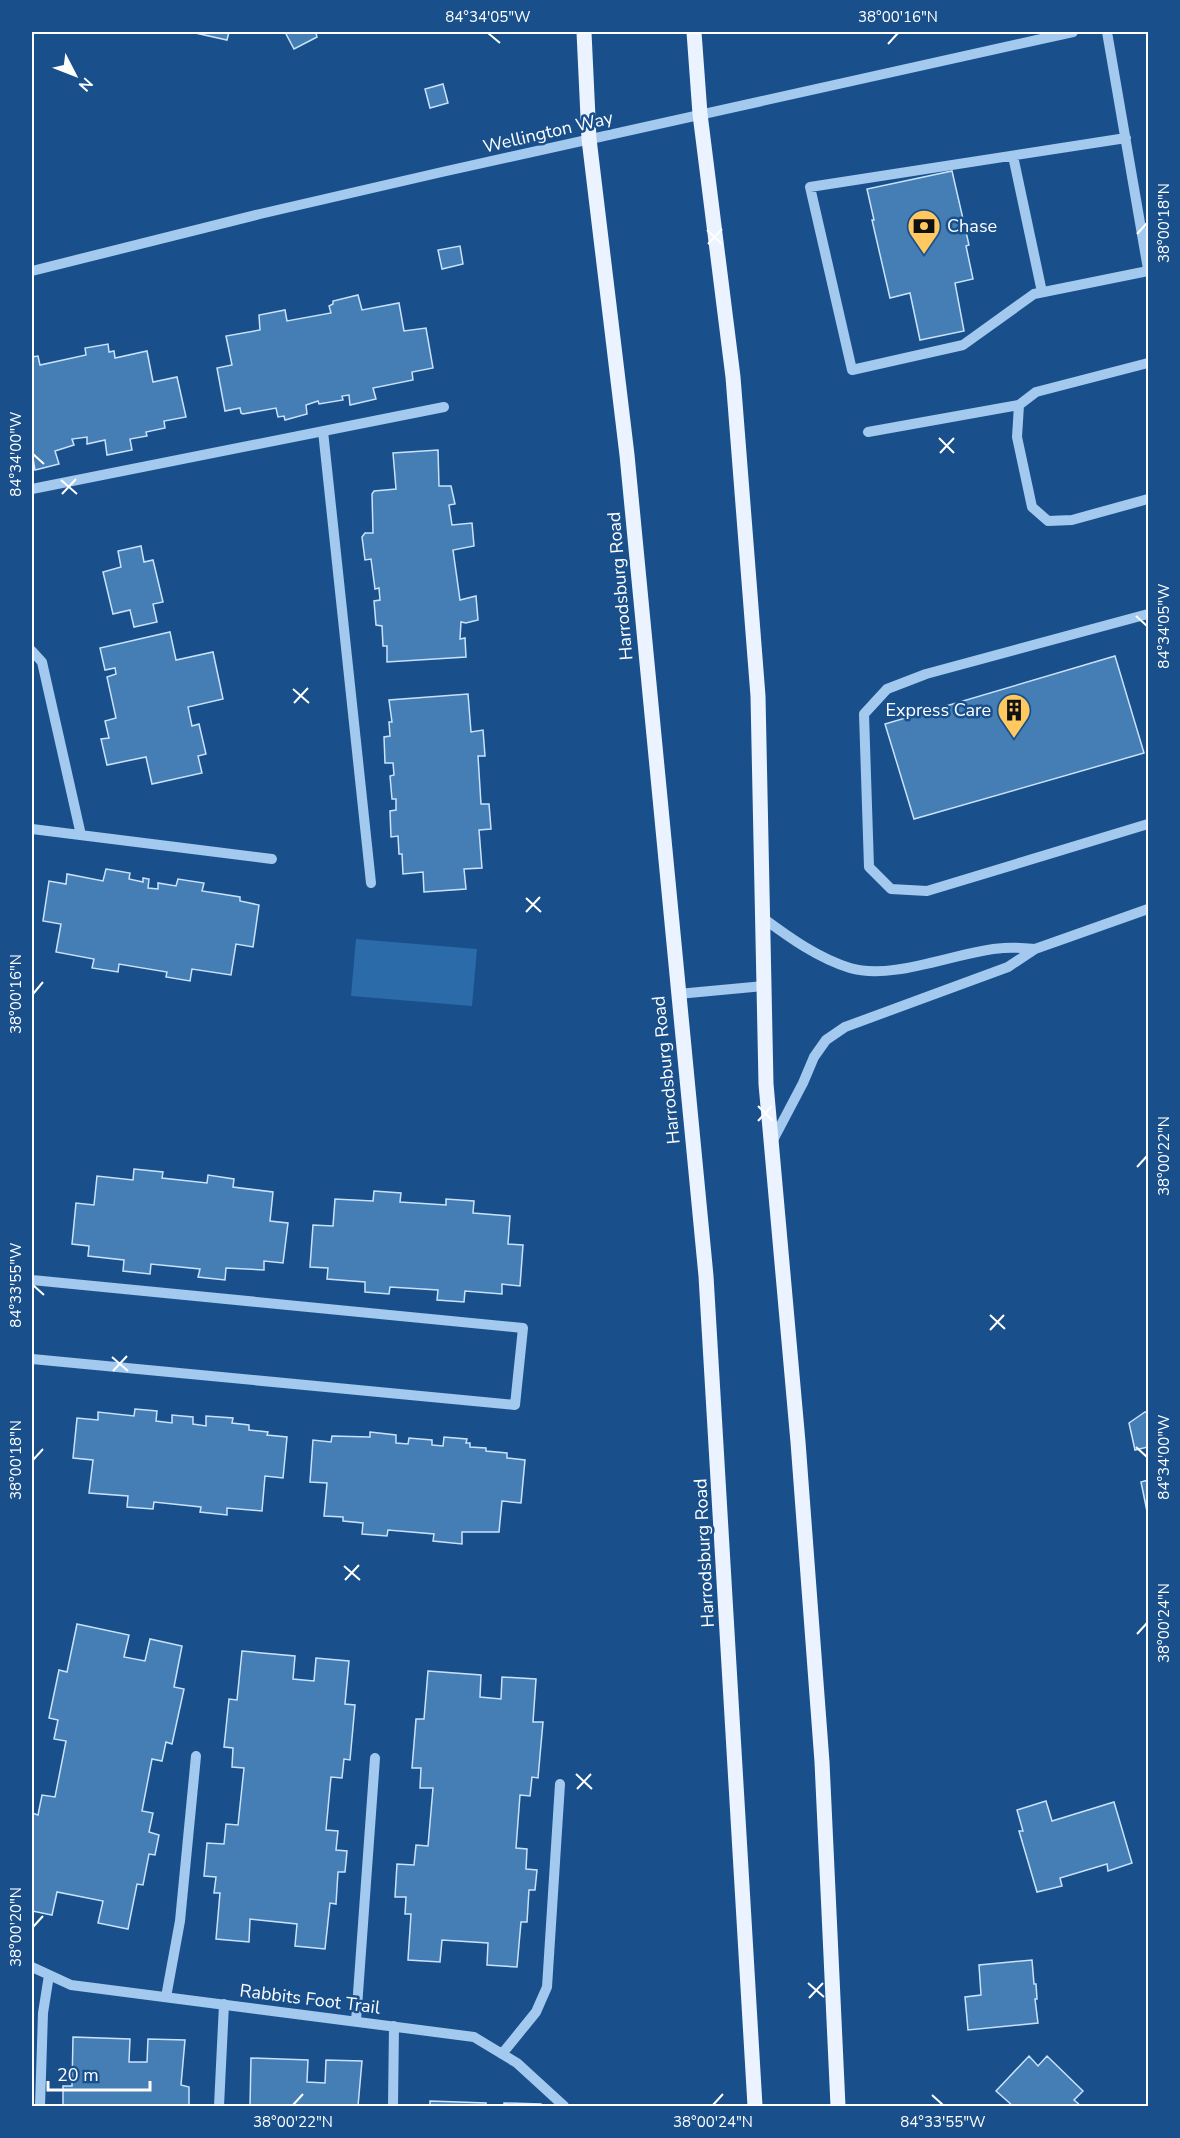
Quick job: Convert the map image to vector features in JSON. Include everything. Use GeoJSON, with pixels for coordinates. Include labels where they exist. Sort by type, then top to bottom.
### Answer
{"type":"FeatureCollection","features":[{"type":"Feature","properties":{"kind":"main road","name":"Harrodsburg Road"},"geometry":{"type":"LineString","coordinates":[[584,32],[589,139],[627,455],[706,1276],[755,2106]]}},
{"type":"Feature","properties":{"kind":"main road"},"geometry":{"type":"LineString","coordinates":[[694,32],[700,114],[733,376],[758,696],[766,1084],[797,1430],[822,1762],[838,2106]]}},
{"type":"Feature","properties":{"kind":"street","name":"Wellington Way"},"geometry":{"type":"LineString","coordinates":[[32,271],[260,214],[1073,32]]}},
{"type":"Feature","properties":{"kind":"street"},"geometry":{"type":"LineString","coordinates":[[1107,32],[1126,138],[1149,270],[1038,293],[963,345],[852,370],[810,187],[1126,138]]}},
{"type":"Feature","properties":{"kind":"street"},"geometry":{"type":"LineString","coordinates":[[1012,156],[1038,293]]}},
{"type":"Feature","properties":{"kind":"street"},"geometry":{"type":"LineString","coordinates":[[868,432],[1019,405],[1036,392],[1149,363]]}},
{"type":"Feature","properties":{"kind":"street"},"geometry":{"type":"LineString","coordinates":[[1019,405],[1017,437],[1032,507],[1048,521],[1072,520],[1149,499]]}},
{"type":"Feature","properties":{"kind":"street"},"geometry":{"type":"LineString","coordinates":[[32,489],[444,407]]}},
{"type":"Feature","properties":{"kind":"street"},"geometry":{"type":"LineString","coordinates":[[323,432],[371,883]]}},
{"type":"Feature","properties":{"kind":"street"},"geometry":{"type":"LineString","coordinates":[[1149,614],[926,674],[887,689],[864,714],[869,867],[891,890],[927,891],[1149,824]]}},
{"type":"Feature","properties":{"kind":"street"},"geometry":{"type":"LineString","coordinates":[[32,651],[42,662],[81,836]]}},
{"type":"Feature","properties":{"kind":"street"},"geometry":{"type":"LineString","coordinates":[[32,829],[272,860]]}},
{"type":"Feature","properties":{"kind":"street"},"geometry":{"type":"LineString","coordinates":[[772,1142],[814,1057],[826,1040],[845,1027],[1008,967],[1035,949],[1149,909]]}},
{"type":"Feature","properties":{"kind":"street"},"geometry":{"type":"LineString","coordinates":[[763,918],[799,944],[852,968],[884,971],[1002,948],[1035,949]]}},
{"type":"Feature","properties":{"kind":"street"},"geometry":{"type":"LineString","coordinates":[[678,994],[764,986]]}},
{"type":"Feature","properties":{"kind":"street"},"geometry":{"type":"LineString","coordinates":[[32,1280],[523,1328],[514,1405],[32,1359]]}},
{"type":"Feature","properties":{"kind":"street"},"geometry":{"type":"LineString","coordinates":[[166,1997],[180,1921],[196,1756]]}},
{"type":"Feature","properties":{"kind":"street"},"geometry":{"type":"LineString","coordinates":[[356,2021],[375,1758]]}},
{"type":"Feature","properties":{"kind":"street"},"geometry":{"type":"LineString","coordinates":[[502,2054],[536,2012],[547,1987],[560,1784]]}},
{"type":"Feature","properties":{"kind":"street","name":"Rabbits Foot Trail"},"geometry":{"type":"LineString","coordinates":[[32,1967],[71,1984],[474,2037],[517,2063],[564,2106]]}},
{"type":"Feature","properties":{"kind":"street"},"geometry":{"type":"LineString","coordinates":[[40,2106],[43,2013],[49,1975]]}},
{"type":"Feature","properties":{"kind":"street"},"geometry":{"type":"LineString","coordinates":[[219,2106],[224,2004]]}},
{"type":"Feature","properties":{"kind":"street"},"geometry":{"type":"LineString","coordinates":[[393,2106],[394,2026]]}},
{"type":"Feature","properties":{"kind":"shaded area"},"geometry":{"type":"Polygon","coordinates":[[[356,939],[477,949],[472,1006],[351,996],[356,939]]]}},
{"type":"Feature","properties":{"kind":"building"},"geometry":{"type":"Polygon","coordinates":[[[191,32],[229,32],[227,40],[191,32]]]}},
{"type":"Feature","properties":{"kind":"building"},"geometry":{"type":"Polygon","coordinates":[[[285,32],[319,32],[316,33],[317,37],[294,49],[285,32]]]}},
{"type":"Feature","properties":{"kind":"building"},"geometry":{"type":"Polygon","coordinates":[[[443,84],[448,103],[430,108],[425,89],[443,84]]]}},
{"type":"Feature","properties":{"kind":"building","name":"Chase"},"geometry":{"type":"Polygon","coordinates":[[[952,171],[969,245],[966,246],[973,279],[955,283],[964,331],[920,340],[910,293],[890,298],[867,189],[952,171]]]}},
{"type":"Feature","properties":{"kind":"building"},"geometry":{"type":"Polygon","coordinates":[[[460,246],[463,264],[442,269],[438,250],[460,246]]]}},
{"type":"Feature","properties":{"kind":"building"},"geometry":{"type":"Polygon","coordinates":[[[358,295],[362,310],[399,303],[404,331],[426,328],[433,368],[412,372],[413,380],[373,388],[376,399],[350,405],[349,395],[342,396],[343,400],[319,404],[318,401],[306,405],[307,414],[285,420],[284,416],[278,417],[276,408],[243,414],[240,408],[225,411],[217,368],[232,365],[226,336],[260,330],[259,315],[285,310],[287,321],[331,313],[329,306],[333,304],[333,301],[358,295]]]}},
{"type":"Feature","properties":{"kind":"building"},"geometry":{"type":"Polygon","coordinates":[[[108,344],[109,352],[114,351],[115,358],[147,351],[153,382],[177,377],[186,417],[164,421],[165,428],[146,432],[147,436],[130,439],[132,450],[107,455],[105,440],[87,444],[87,437],[72,439],[74,445],[55,451],[59,464],[35,470],[32,458],[32,357],[38,356],[40,365],[86,355],[85,348],[108,344]]]}},
{"type":"Feature","properties":{"kind":"building"},"geometry":{"type":"Polygon","coordinates":[[[438,450],[439,486],[451,486],[455,504],[449,505],[452,525],[472,523],[474,546],[453,550],[460,600],[476,596],[478,620],[461,622],[460,639],[465,638],[466,657],[387,662],[387,646],[383,646],[382,626],[376,625],[374,601],[380,600],[379,588],[375,589],[371,559],[365,560],[362,537],[365,533],[373,533],[372,494],[374,491],[396,489],[393,453],[438,450]]]}},
{"type":"Feature","properties":{"kind":"building"},"geometry":{"type":"Polygon","coordinates":[[[141,546],[144,562],[153,560],[163,602],[153,604],[157,622],[134,627],[130,610],[113,614],[103,572],[121,567],[118,551],[141,546]]]}},
{"type":"Feature","properties":{"kind":"building"},"geometry":{"type":"Polygon","coordinates":[[[170,632],[176,660],[213,652],[223,699],[188,707],[192,726],[199,724],[206,754],[198,756],[202,773],[152,784],[146,757],[107,765],[101,739],[109,738],[105,721],[116,718],[107,677],[116,674],[115,668],[105,670],[100,648],[170,632]]]}},
{"type":"Feature","properties":{"kind":"building","name":"Express Care"},"geometry":{"type":"Polygon","coordinates":[[[1115,656],[1144,753],[914,819],[885,724],[1115,656]]]}},
{"type":"Feature","properties":{"kind":"building"},"geometry":{"type":"Polygon","coordinates":[[[468,694],[471,732],[483,730],[485,756],[478,756],[481,804],[489,804],[491,829],[479,830],[482,868],[464,869],[466,889],[424,892],[423,872],[403,874],[398,836],[391,837],[390,811],[396,810],[396,799],[392,799],[390,776],[394,775],[393,763],[385,763],[384,737],[390,736],[389,722],[392,722],[389,700],[468,694]]]}},
{"type":"Feature","properties":{"kind":"building"},"geometry":{"type":"Polygon","coordinates":[[[106,869],[130,873],[129,879],[143,882],[143,878],[149,879],[148,888],[158,889],[158,883],[176,886],[178,879],[204,883],[202,891],[240,897],[240,901],[259,905],[253,947],[236,944],[231,975],[192,969],[190,981],[166,977],[167,972],[119,964],[118,972],[92,968],[94,959],[56,952],[61,924],[43,921],[49,881],[66,884],[67,874],[103,881],[106,869]]]}},
{"type":"Feature","properties":{"kind":"building"},"geometry":{"type":"Polygon","coordinates":[[[134,1169],[163,1172],[162,1178],[207,1183],[208,1175],[234,1179],[233,1187],[273,1192],[270,1221],[288,1223],[283,1263],[264,1261],[264,1270],[226,1268],[225,1280],[198,1277],[200,1269],[151,1264],[150,1274],[123,1271],[124,1260],[88,1256],[89,1246],[72,1244],[76,1203],[94,1205],[97,1176],[133,1180],[134,1169]]]}},
{"type":"Feature","properties":{"kind":"building"},"geometry":{"type":"Polygon","coordinates":[[[374,1191],[401,1193],[400,1202],[446,1205],[446,1199],[474,1201],[473,1213],[510,1216],[508,1244],[523,1245],[520,1286],[502,1284],[502,1294],[465,1291],[464,1302],[437,1300],[438,1290],[390,1287],[389,1294],[365,1292],[365,1282],[327,1279],[328,1268],[310,1267],[313,1225],[333,1226],[335,1199],[373,1201],[374,1191]]]}},
{"type":"Feature","properties":{"kind":"building"},"geometry":{"type":"Polygon","coordinates":[[[135,1409],[157,1411],[156,1421],[172,1423],[172,1415],[193,1417],[193,1424],[206,1426],[206,1416],[233,1418],[232,1423],[249,1425],[249,1430],[287,1437],[283,1478],[265,1476],[262,1511],[227,1508],[227,1515],[200,1512],[201,1507],[154,1502],[153,1509],[127,1507],[128,1496],[89,1493],[93,1460],[73,1458],[77,1418],[98,1420],[98,1412],[134,1416],[135,1409]]]}},
{"type":"Feature","properties":{"kind":"building"},"geometry":{"type":"Polygon","coordinates":[[[1148,1412],[1148,1447],[1135,1450],[1129,1423],[1148,1412]]]}},
{"type":"Feature","properties":{"kind":"building"},"geometry":{"type":"Polygon","coordinates":[[[370,1432],[396,1435],[396,1443],[408,1444],[409,1438],[432,1440],[432,1445],[443,1446],[444,1437],[467,1439],[466,1443],[470,1443],[470,1447],[486,1448],[486,1451],[507,1453],[507,1458],[525,1460],[521,1503],[502,1501],[499,1532],[462,1532],[462,1544],[433,1541],[434,1534],[388,1530],[387,1536],[362,1534],[363,1523],[343,1521],[343,1517],[324,1516],[327,1483],[310,1482],[313,1440],[331,1442],[332,1436],[370,1437],[370,1432]]]}},
{"type":"Feature","properties":{"kind":"building"},"geometry":{"type":"Polygon","coordinates":[[[1148,1480],[1148,1516],[1141,1482],[1148,1480]]]}},
{"type":"Feature","properties":{"kind":"building"},"geometry":{"type":"Polygon","coordinates":[[[77,1624],[129,1635],[124,1657],[145,1661],[150,1639],[182,1646],[174,1687],[184,1689],[172,1744],[166,1742],[162,1761],[152,1759],[142,1811],[153,1813],[149,1832],[159,1835],[155,1855],[149,1854],[143,1885],[137,1884],[128,1929],[98,1923],[103,1901],[57,1892],[52,1915],[32,1911],[32,1813],[38,1815],[42,1795],[55,1797],[66,1741],[54,1739],[58,1720],[49,1718],[59,1670],[67,1672],[77,1624]]]}},
{"type":"Feature","properties":{"kind":"building"},"geometry":{"type":"Polygon","coordinates":[[[242,1651],[295,1656],[293,1679],[314,1681],[316,1658],[349,1661],[345,1704],[355,1705],[350,1760],[344,1759],[342,1778],[331,1777],[326,1830],[338,1831],[336,1850],[347,1851],[345,1872],[338,1872],[336,1904],[330,1903],[325,1949],[295,1946],[297,1924],[250,1919],[249,1942],[216,1939],[220,1893],[214,1893],[216,1877],[204,1876],[207,1843],[224,1844],[226,1824],[238,1825],[244,1768],[232,1767],[233,1748],[224,1747],[229,1699],[237,1700],[242,1651]]]}},
{"type":"Feature","properties":{"kind":"building"},"geometry":{"type":"Polygon","coordinates":[[[428,1671],[481,1675],[480,1697],[501,1699],[502,1677],[536,1679],[533,1722],[543,1722],[538,1778],[532,1777],[530,1796],[520,1795],[516,1848],[527,1849],[526,1869],[537,1870],[535,1890],[529,1890],[527,1922],[521,1922],[517,1967],[487,1965],[488,1943],[442,1940],[440,1962],[408,1960],[411,1914],[405,1914],[406,1897],[395,1897],[397,1864],[414,1865],[416,1845],[428,1846],[433,1788],[420,1788],[421,1768],[412,1768],[416,1719],[424,1719],[428,1671]]]}},
{"type":"Feature","properties":{"kind":"building"},"geometry":{"type":"Polygon","coordinates":[[[1046,1801],[1052,1821],[1114,1802],[1132,1863],[1108,1871],[1107,1864],[1060,1878],[1062,1886],[1037,1892],[1019,1831],[1023,1831],[1017,1810],[1046,1801]]]}},
{"type":"Feature","properties":{"kind":"building"},"geometry":{"type":"Polygon","coordinates":[[[1032,1960],[1038,2023],[968,2030],[965,1997],[981,1995],[979,1965],[1032,1960]]]}},
{"type":"Feature","properties":{"kind":"building"},"geometry":{"type":"Polygon","coordinates":[[[73,2037],[130,2039],[129,2062],[147,2062],[148,2039],[185,2040],[181,2085],[189,2087],[189,2106],[63,2106],[63,2086],[72,2086],[73,2037]]]}},
{"type":"Feature","properties":{"kind":"building"},"geometry":{"type":"Polygon","coordinates":[[[1029,2056],[1038,2066],[1047,2056],[1083,2091],[1074,2100],[1081,2106],[1013,2106],[996,2091],[1029,2056]]]}},
{"type":"Feature","properties":{"kind":"building"},"geometry":{"type":"Polygon","coordinates":[[[251,2058],[308,2060],[307,2082],[325,2083],[326,2060],[362,2061],[358,2106],[250,2106],[251,2058]]]}},
{"type":"Feature","properties":{"kind":"building"},"geometry":{"type":"Polygon","coordinates":[[[430,2101],[486,2103],[486,2106],[430,2106],[430,2101]]]}},
{"type":"Feature","properties":{"kind":"building"},"geometry":{"type":"Polygon","coordinates":[[[504,2103],[541,2104],[541,2106],[504,2106],[504,2103]]]}},
{"type":"Feature","properties":{"kind":"place","name":"Chase"},"geometry":{"type":"Point","coordinates":[924,255]}},
{"type":"Feature","properties":{"kind":"place","name":"Express Care"},"geometry":{"type":"Point","coordinates":[1014,739]}}]}
